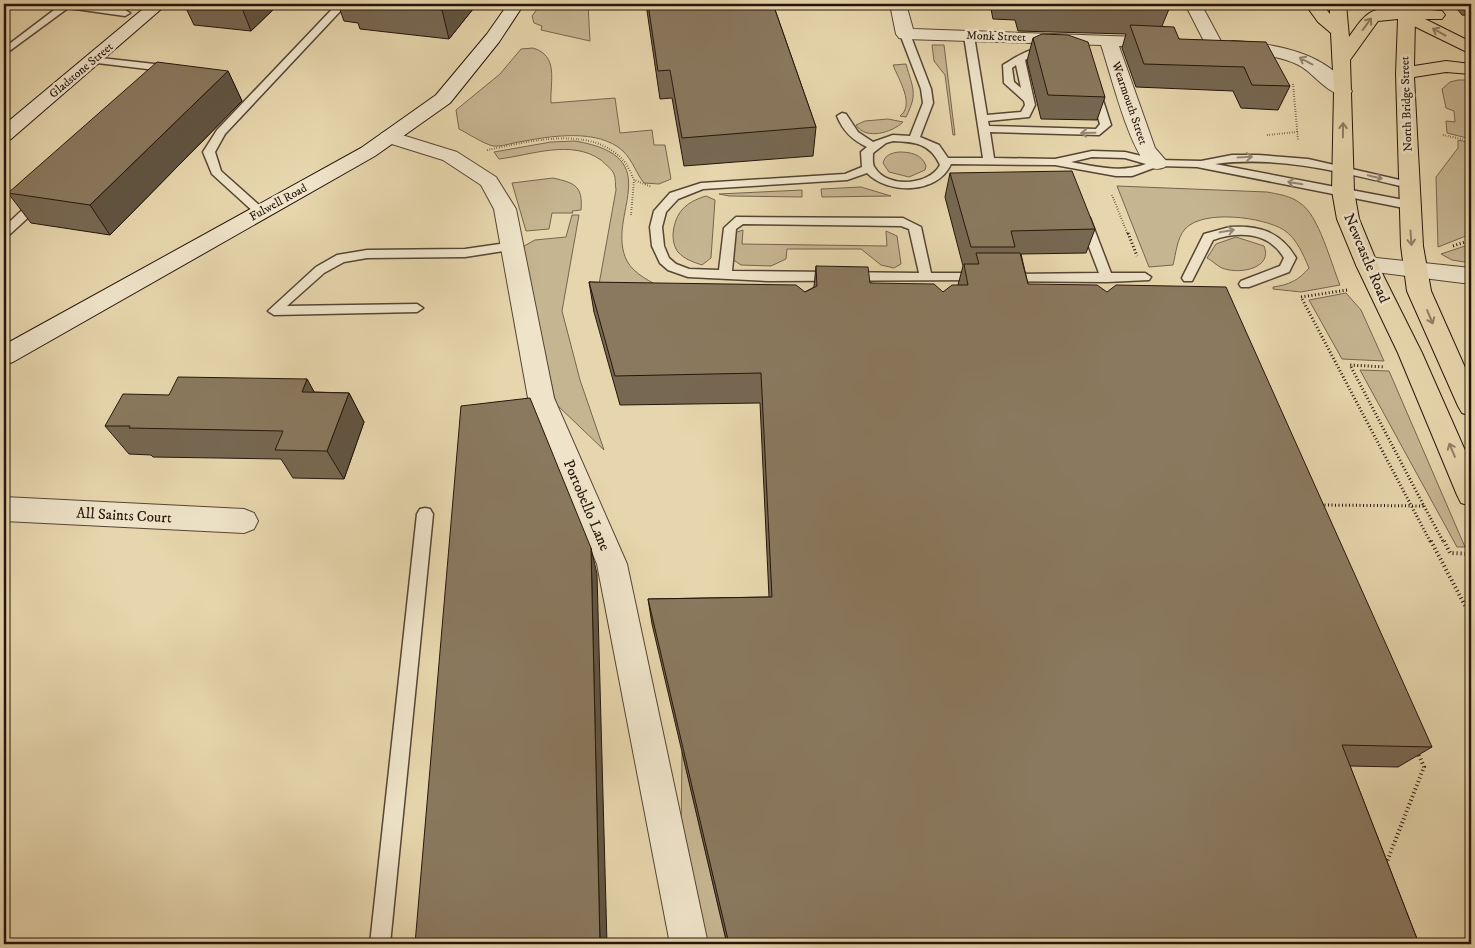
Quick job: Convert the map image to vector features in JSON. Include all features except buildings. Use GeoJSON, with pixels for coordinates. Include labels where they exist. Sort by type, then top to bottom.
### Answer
{"type":"FeatureCollection","features":[{"type":"Feature","properties":{"kind":"main road"},"geometry":{"type":"LineString","coordinates":[[1313,4],[1324,18],[1338,30]]}},
{"type":"Feature","properties":{"kind":"main road","name":"Newcastle Road"},"geometry":{"type":"LineString","coordinates":[[1338,4],[1343,91],[1343,191],[1348,220],[1367,265],[1410,353],[1471,495]]}},
{"type":"Feature","properties":{"kind":"main road"},"geometry":{"type":"LineString","coordinates":[[1383,4],[1412,7],[1436,15],[1471,33]]}},
{"type":"Feature","properties":{"kind":"main road"},"geometry":{"type":"LineString","coordinates":[[1341,60],[1372,17],[1412,7],[1471,50]]}},
{"type":"Feature","properties":{"kind":"main road","name":"North Bridge Street"},"geometry":{"type":"LineString","coordinates":[[1412,7],[1405,74],[1409,195],[1415,270],[1419,291],[1447,357],[1471,406]]}},
{"type":"Feature","properties":{"kind":"main road"},"geometry":{"type":"LineString","coordinates":[[1405,74],[1427,68],[1450,67],[1471,69]]}},
{"type":"Feature","properties":{"kind":"street","name":"Gladstone Street"},"geometry":{"type":"LineString","coordinates":[[4,135],[159,4]]}},
{"type":"Feature","properties":{"kind":"street","name":"Fulwell Road"},"geometry":{"type":"LineString","coordinates":[[4,356],[368,152],[390,137],[443,99],[493,38],[516,4]]}},
{"type":"Feature","properties":{"kind":"street"},"geometry":{"type":"LineString","coordinates":[[898,4],[905,34]]}},
{"type":"Feature","properties":{"kind":"street"},"geometry":{"type":"LineString","coordinates":[[1193,4],[1214,45]]}},
{"type":"Feature","properties":{"kind":"street","name":"Monk Street"},"geometry":{"type":"LineString","coordinates":[[905,34],[1175,43]]}},
{"type":"Feature","properties":{"kind":"street","name":"Wearmouth Street"},"geometry":{"type":"LineString","coordinates":[[1108,40],[1146,150],[1158,163]]}},
{"type":"Feature","properties":{"kind":"street"},"geometry":{"type":"LineString","coordinates":[[1195,44],[1269,48],[1301,57],[1323,71],[1343,91]]}},
{"type":"Feature","properties":{"kind":"street","name":"Portobello Lane"},"geometry":{"type":"LineString","coordinates":[[390,137],[450,156],[489,181],[506,209],[542,398],[612,564],[689,944]]}},
{"type":"Feature","properties":{"kind":"street"},"geometry":{"type":"LineString","coordinates":[[1367,265],[1471,276]]}},
{"type":"Feature","properties":{"kind":"street","name":"All Saints Court"},"geometry":{"type":"LineString","coordinates":[[4,509],[244,521]]}},
{"type":"Feature","properties":{"kind":"lane"},"geometry":{"type":"LineString","coordinates":[[4,52],[61,4],[125,13]]}},
{"type":"Feature","properties":{"kind":"lane"},"geometry":{"type":"LineString","coordinates":[[261,212],[216,172],[209,152],[221,132],[342,4]]}},
{"type":"Feature","properties":{"kind":"lane"},"geometry":{"type":"LineString","coordinates":[[905,34],[926,89],[928,103],[914,140]]}},
{"type":"Feature","properties":{"kind":"lane"},"geometry":{"type":"LineString","coordinates":[[969,36],[989,161]]}},
{"type":"Feature","properties":{"kind":"lane"},"geometry":{"type":"LineString","coordinates":[[984,123],[1025,115],[1029,110],[1020,59],[1023,55],[1031,53],[1056,53]]}},
{"type":"Feature","properties":{"kind":"lane"},"geometry":{"type":"LineString","coordinates":[[92,60],[180,70],[166,83]]}},
{"type":"Feature","properties":{"kind":"lane"},"geometry":{"type":"LineString","coordinates":[[984,123],[1099,132],[1106,125],[1092,81]]}},
{"type":"Feature","properties":{"kind":"lane"},"geometry":{"type":"LineString","coordinates":[[842,116],[846,126],[855,138],[873,146]]}},
{"type":"Feature","properties":{"kind":"lane"},"geometry":{"type":"LineString","coordinates":[[893,138],[930,144],[938,150],[945,161],[942,173],[935,179],[911,185],[885,180],[868,168],[865,159],[867,152],[873,146],[893,138]]}},
{"type":"Feature","properties":{"kind":"lane"},"geometry":{"type":"LineString","coordinates":[[1054,162],[1092,154],[1125,155],[1158,163],[1197,164],[1343,191],[1409,195]]}},
{"type":"Feature","properties":{"kind":"lane"},"geometry":{"type":"LineString","coordinates":[[1197,164],[1230,158],[1257,156],[1301,161],[1342,169],[1409,195]]}},
{"type":"Feature","properties":{"kind":"lane"},"geometry":{"type":"LineString","coordinates":[[945,161],[1054,162],[1116,173],[1132,173],[1158,163]]}},
{"type":"Feature","properties":{"kind":"lane"},"geometry":{"type":"LineString","coordinates":[[868,168],[847,177],[712,184],[674,196],[660,211],[656,227],[658,246],[664,260],[672,267],[688,273],[724,274],[801,282],[926,277],[941,282],[1093,282],[1107,278],[1145,277]]}},
{"type":"Feature","properties":{"kind":"lane"},"geometry":{"type":"LineString","coordinates":[[4,233],[46,194]]}},
{"type":"Feature","properties":{"kind":"lane"},"geometry":{"type":"LineString","coordinates":[[1080,206],[1107,278]]}},
{"type":"Feature","properties":{"kind":"lane"},"geometry":{"type":"LineString","coordinates":[[724,274],[730,228],[740,220],[903,222],[915,227],[926,277]]}},
{"type":"Feature","properties":{"kind":"lane"},"geometry":{"type":"LineString","coordinates":[[1188,278],[1208,237],[1224,230],[1238,229],[1275,238],[1286,248],[1290,258],[1285,269],[1245,284]]}},
{"type":"Feature","properties":{"kind":"lane"},"geometry":{"type":"LineString","coordinates":[[417,308],[274,311],[320,270],[342,258],[367,254],[465,253],[513,246]]}},
{"type":"Feature","properties":{"kind":"lane"},"geometry":{"type":"LineString","coordinates":[[380,944],[425,514]]}},
{"type":"Feature","properties":{"kind":"path"},"geometry":{"type":"LineString","coordinates":[[1443,135],[1471,141]]}},
{"type":"Feature","properties":{"kind":"path"},"geometry":{"type":"LineString","coordinates":[[485,150],[538,141],[573,138],[611,148],[623,157],[634,180],[631,215]]}},
{"type":"Feature","properties":{"kind":"path"},"geometry":{"type":"LineString","coordinates":[[634,180],[657,189]]}},
{"type":"Feature","properties":{"kind":"path"},"geometry":{"type":"LineString","coordinates":[[1108,187],[1145,277]]}},
{"type":"Feature","properties":{"kind":"path"},"geometry":{"type":"LineString","coordinates":[[1350,290],[1301,297],[1413,504],[1471,617]]}},
{"type":"Feature","properties":{"kind":"path"},"geometry":{"type":"LineString","coordinates":[[1389,367],[1350,364],[1450,553],[1471,554]]}},
{"type":"Feature","properties":{"kind":"path"},"geometry":{"type":"LineString","coordinates":[[1318,505],[1413,504],[1424,506]]}},
{"type":"Feature","properties":{"kind":"path"},"geometry":{"type":"LineString","coordinates":[[1383,873],[1424,767],[1416,749]]}},
{"type":"Feature","properties":{"kind":"shaded area"},"geometry":{"type":"Polygon","coordinates":[[[541,4],[588,4],[590,41],[541,30],[542,26],[534,23],[532,16],[541,4]]]}},
{"type":"Feature","properties":{"kind":"shaded area"},"geometry":{"type":"Polygon","coordinates":[[[932,45],[944,45],[955,135],[953,135],[945,75],[934,61],[932,45]]]}},
{"type":"Feature","properties":{"kind":"shaded area"},"geometry":{"type":"Polygon","coordinates":[[[533,48],[547,57],[550,63],[552,78],[551,103],[615,98],[620,133],[652,130],[654,145],[665,145],[671,179],[659,184],[644,183],[623,151],[601,139],[587,136],[559,136],[493,146],[459,129],[456,110],[500,74],[521,49],[533,48]]]}},
{"type":"Feature","properties":{"kind":"shaded area"},"geometry":{"type":"Polygon","coordinates":[[[906,64],[913,96],[906,117],[900,116],[906,106],[906,99],[893,65],[906,64]]]}},
{"type":"Feature","properties":{"kind":"shaded area"},"geometry":{"type":"Polygon","coordinates":[[[1471,80],[1471,139],[1447,133],[1446,121],[1455,122],[1454,111],[1446,108],[1442,89],[1450,82],[1471,80]]]}},
{"type":"Feature","properties":{"kind":"shaded area"},"geometry":{"type":"Polygon","coordinates":[[[888,119],[903,122],[886,132],[873,134],[860,130],[856,125],[865,121],[888,119]]]}},
{"type":"Feature","properties":{"kind":"shaded area"},"geometry":{"type":"Polygon","coordinates":[[[1458,140],[1471,143],[1471,234],[1438,247],[1436,177],[1458,148],[1458,140]]]}},
{"type":"Feature","properties":{"kind":"shaded area"},"geometry":{"type":"Polygon","coordinates":[[[575,141],[604,149],[620,160],[628,174],[622,244],[627,261],[638,274],[663,288],[594,312],[616,190],[613,172],[601,160],[577,150],[551,150],[499,159],[494,152],[551,142],[575,141]]]}},
{"type":"Feature","properties":{"kind":"shaded area"},"geometry":{"type":"Polygon","coordinates":[[[899,152],[919,156],[926,166],[925,170],[909,177],[889,172],[883,163],[885,158],[899,152]]]}},
{"type":"Feature","properties":{"kind":"shaded area"},"geometry":{"type":"Polygon","coordinates":[[[553,178],[576,187],[581,196],[581,210],[572,211],[573,213],[552,213],[549,229],[526,231],[512,183],[553,178]]]}},
{"type":"Feature","properties":{"kind":"shaded area"},"geometry":{"type":"Polygon","coordinates":[[[1117,186],[1267,192],[1293,199],[1307,209],[1313,218],[1324,241],[1340,285],[1301,292],[1273,289],[1273,287],[1293,281],[1309,268],[1299,247],[1289,234],[1274,225],[1233,217],[1205,219],[1194,223],[1185,229],[1180,237],[1173,265],[1149,267],[1117,186]]]}},
{"type":"Feature","properties":{"kind":"shaded area"},"geometry":{"type":"Polygon","coordinates":[[[861,187],[891,196],[822,197],[821,189],[861,187]]]}},
{"type":"Feature","properties":{"kind":"shaded area"},"geometry":{"type":"Polygon","coordinates":[[[802,190],[802,197],[729,196],[719,194],[802,190]]]}},
{"type":"Feature","properties":{"kind":"shaded area"},"geometry":{"type":"Polygon","coordinates":[[[706,196],[715,200],[711,258],[702,265],[678,252],[673,234],[676,220],[683,209],[693,201],[706,196]]]}},
{"type":"Feature","properties":{"kind":"shaded area"},"geometry":{"type":"Polygon","coordinates":[[[572,215],[579,215],[562,311],[580,380],[604,450],[556,404],[524,259],[524,246],[535,240],[566,237],[572,215]]]}},
{"type":"Feature","properties":{"kind":"shaded area"},"geometry":{"type":"Polygon","coordinates":[[[743,230],[742,244],[887,246],[886,231],[897,236],[901,264],[894,268],[881,265],[861,249],[787,249],[786,259],[771,266],[741,265],[732,259],[733,236],[743,230]]]}},
{"type":"Feature","properties":{"kind":"shaded area"},"geometry":{"type":"Polygon","coordinates":[[[1236,237],[1264,246],[1266,254],[1264,260],[1254,268],[1239,271],[1220,267],[1207,258],[1216,244],[1236,237]]]}},
{"type":"Feature","properties":{"kind":"shaded area"},"geometry":{"type":"Polygon","coordinates":[[[1471,244],[1471,263],[1452,260],[1441,254],[1471,244]]]}},
{"type":"Feature","properties":{"kind":"shaded area"},"geometry":{"type":"Polygon","coordinates":[[[1346,293],[1361,310],[1384,361],[1342,359],[1309,300],[1346,293]]]}},
{"type":"Feature","properties":{"kind":"shaded area"},"geometry":{"type":"Polygon","coordinates":[[[1360,370],[1389,371],[1465,547],[1457,547],[1360,370]]]}},
{"type":"Feature","properties":{"kind":"shaded area"},"geometry":{"type":"Polygon","coordinates":[[[682,752],[727,944],[705,944],[681,842],[682,752]]]}}]}
